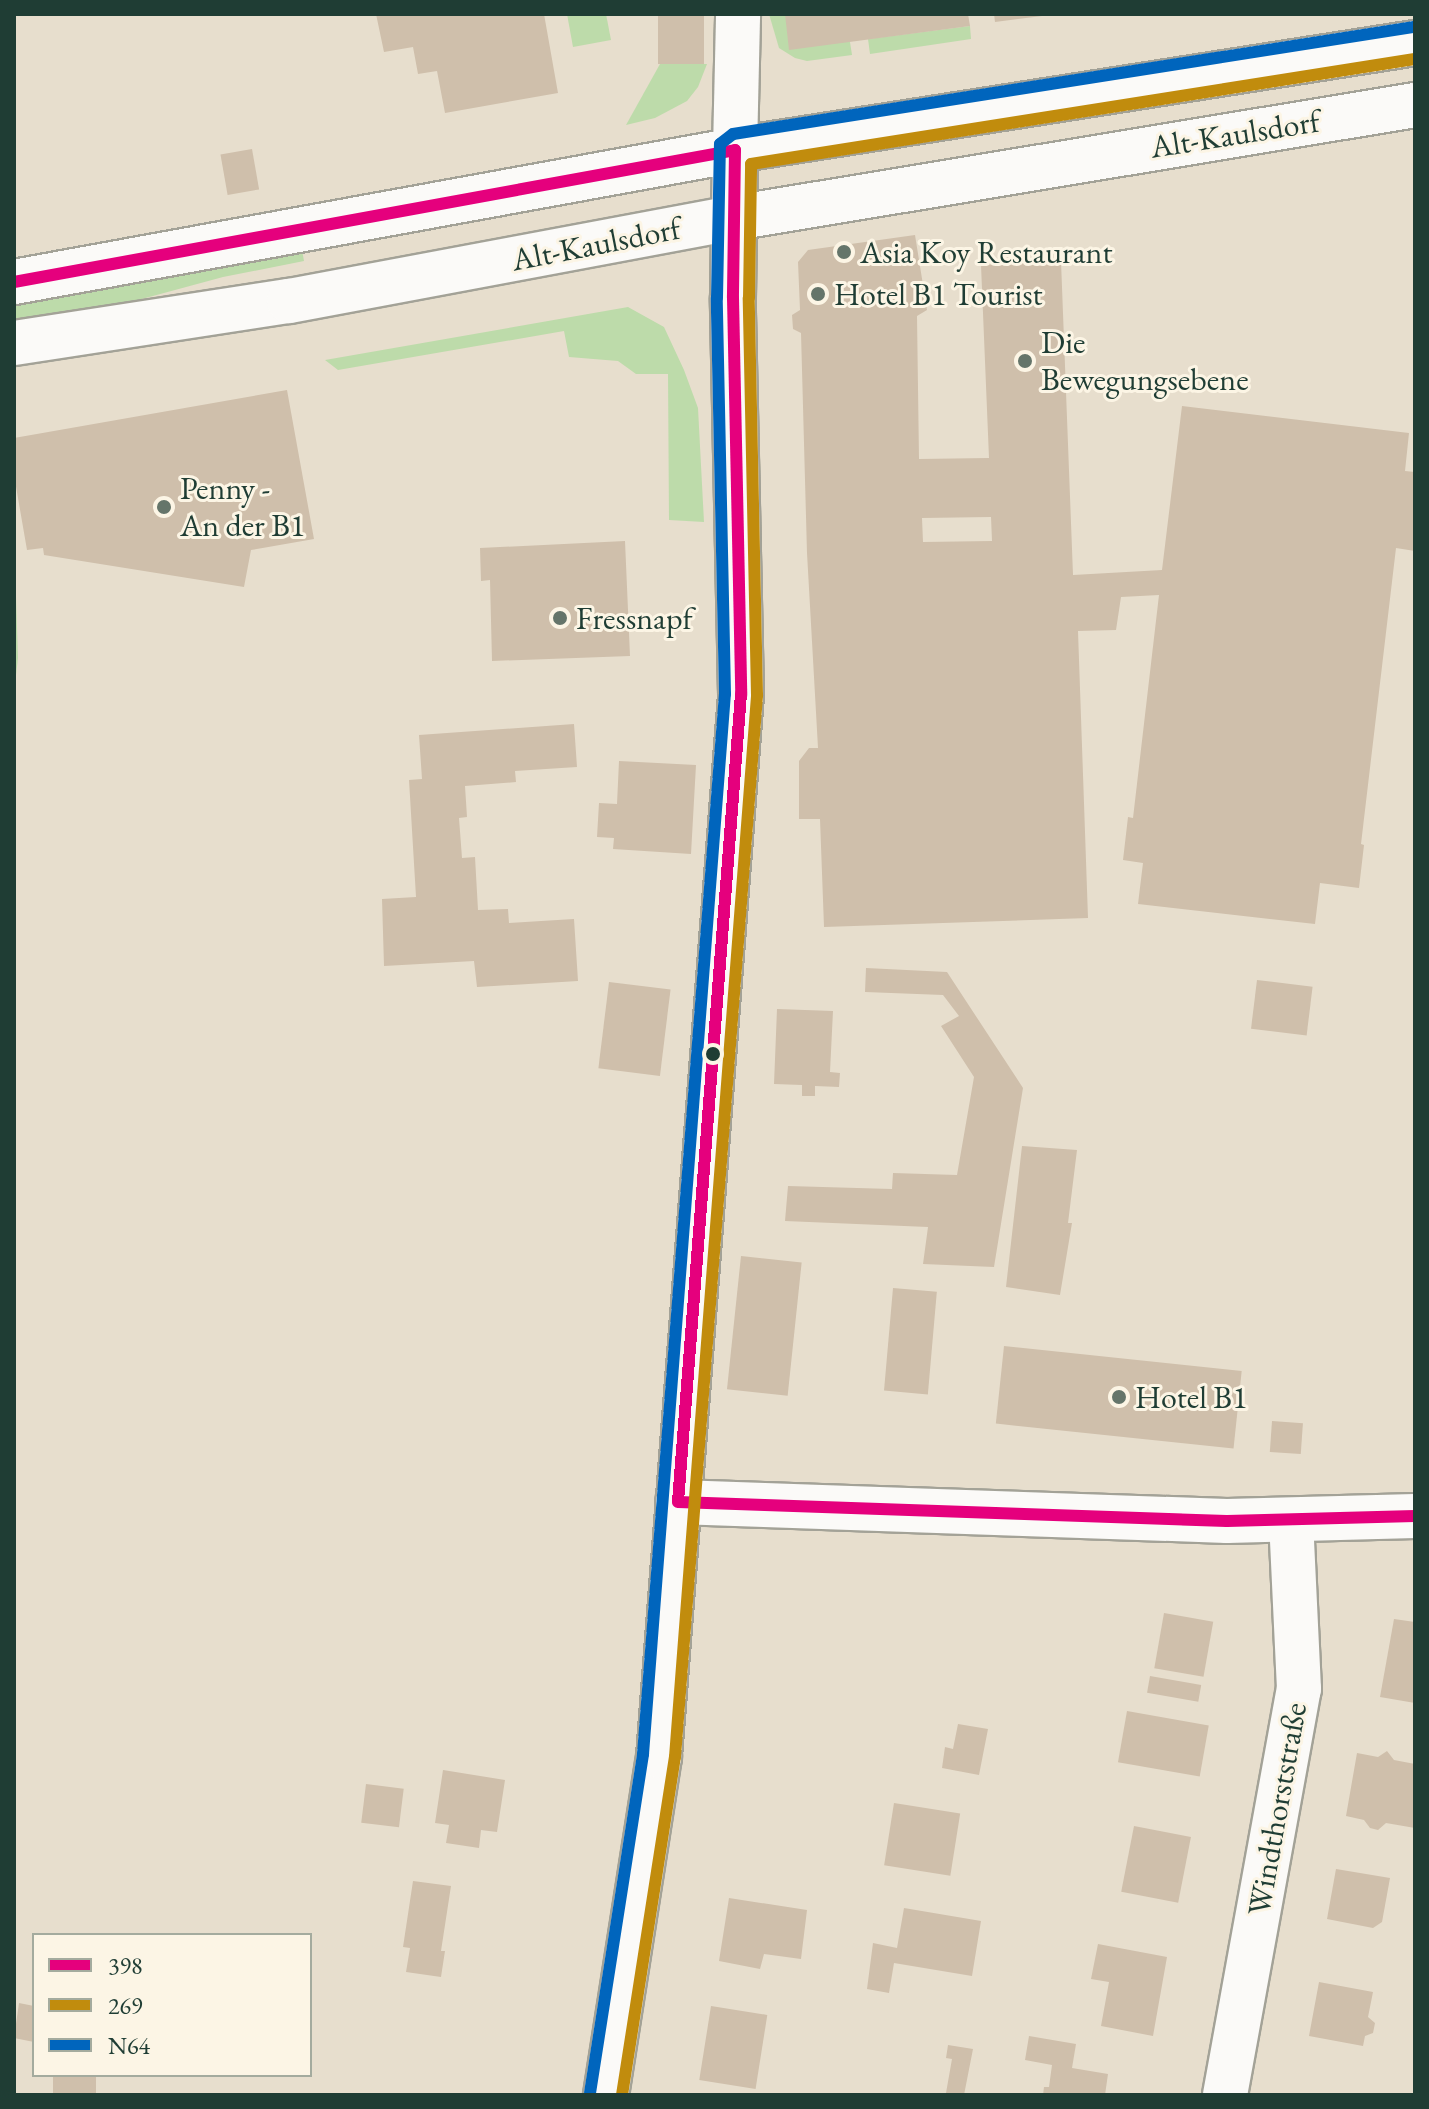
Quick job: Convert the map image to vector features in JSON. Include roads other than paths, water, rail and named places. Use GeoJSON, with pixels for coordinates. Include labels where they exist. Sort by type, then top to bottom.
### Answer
{"type":"FeatureCollection","features":[{"type":"Feature","properties":{"kind":"main road"},"geometry":{"type":"LineString","coordinates":[[606,2095],[659,1756],[741,694],[734,218],[738,14]]}},
{"type":"Feature","properties":{"kind":"main road","name":"Alt-Kaulsdorf"},"geometry":{"type":"LineString","coordinates":[[14,282],[735,150],[1415,43]]}},
{"type":"Feature","properties":{"kind":"main road","name":"Alt-Kaulsdorf"},"geometry":{"type":"LineString","coordinates":[[14,343],[289,301],[734,218],[1415,105]]}},
{"type":"Feature","properties":{"kind":"main road"},"geometry":{"type":"LineString","coordinates":[[678,1502],[1291,1520],[1415,1516]]}},
{"type":"Feature","properties":{"kind":"main road","name":"Windthorststraße"},"geometry":{"type":"LineString","coordinates":[[1225,2095],[1299,1689],[1291,1520]]}},
{"type":"Feature","properties":{"kind":"place","name":"Asia Koy Restaurant"},"geometry":{"type":"Point","coordinates":[844,252]}},
{"type":"Feature","properties":{"kind":"place","name":"Hotel B1 Tourist"},"geometry":{"type":"Point","coordinates":[818,294]}},
{"type":"Feature","properties":{"kind":"place","name":"Die Bewegungsebene"},"geometry":{"type":"Point","coordinates":[1025,361]}},
{"type":"Feature","properties":{"kind":"place","name":"Penny - An der B1"},"geometry":{"type":"Point","coordinates":[164,507]}},
{"type":"Feature","properties":{"kind":"place","name":"Fressnapf"},"geometry":{"type":"Point","coordinates":[560,618]}},
{"type":"Feature","properties":{"kind":"place","name":"Hotel B1"},"geometry":{"type":"Point","coordinates":[1119,1397]}}]}
